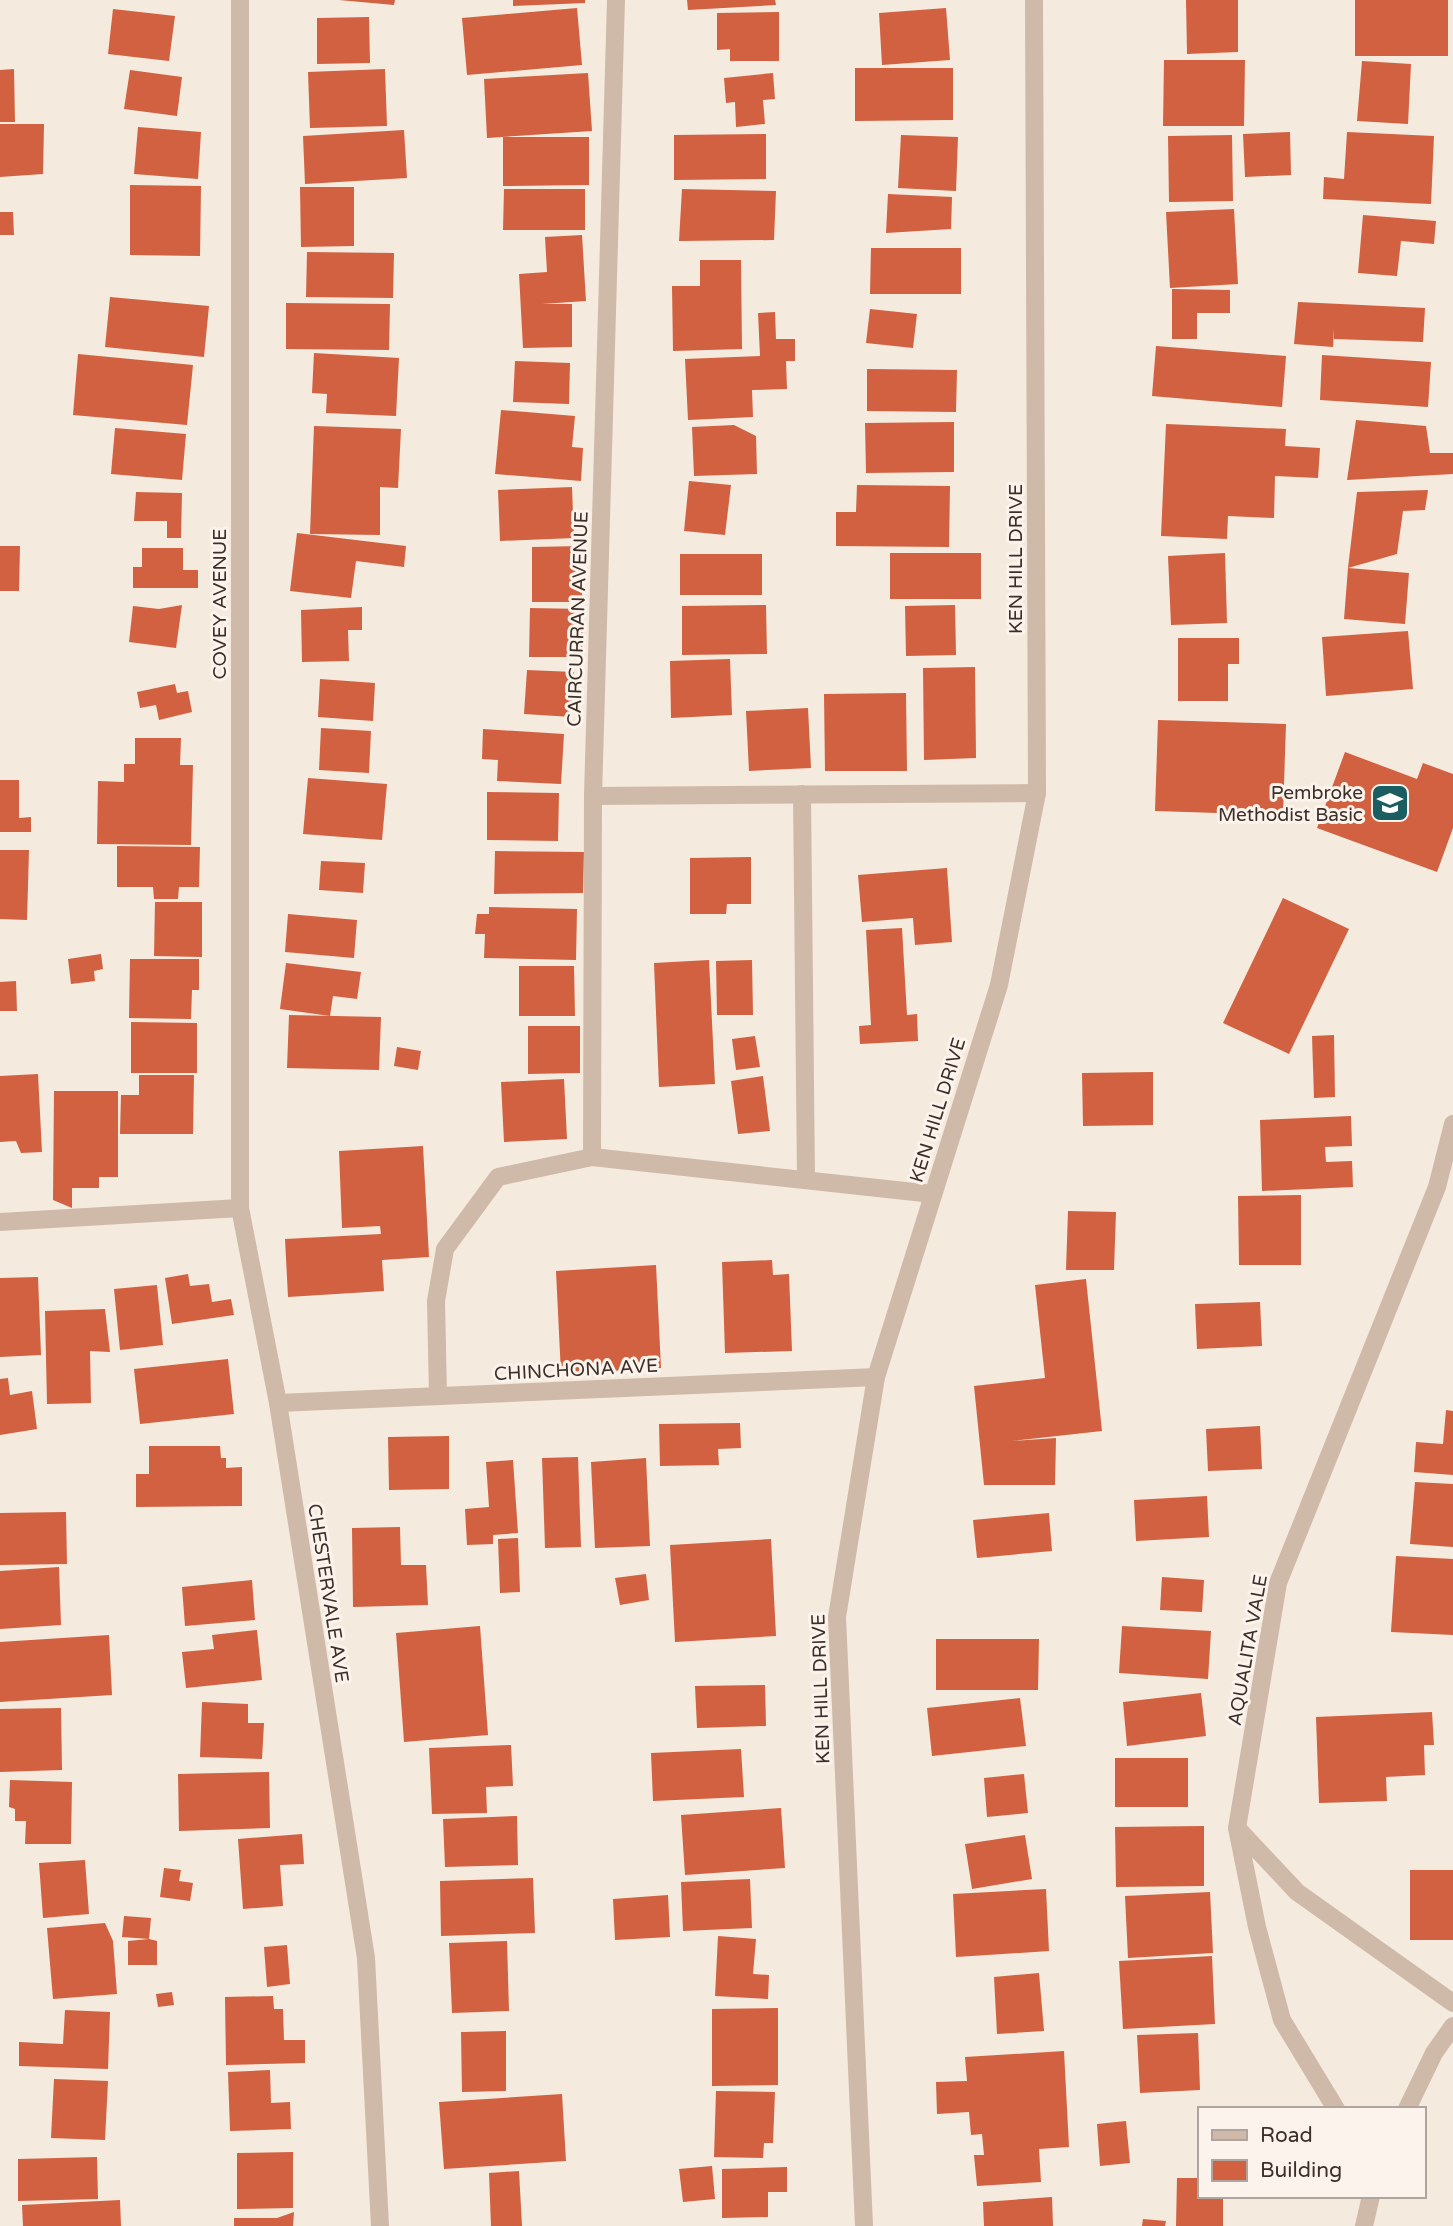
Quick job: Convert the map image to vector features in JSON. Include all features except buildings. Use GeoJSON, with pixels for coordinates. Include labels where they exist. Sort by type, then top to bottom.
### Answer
{"type":"FeatureCollection","features":[{"type":"Feature","properties":{"kind":"street","name":"COVEY AVENUE"},"geometry":{"type":"LineString","coordinates":[[240,0],[240,1208]]}},
{"type":"Feature","properties":{"kind":"street","name":"CAIRCURRAN AVENUE"},"geometry":{"type":"LineString","coordinates":[[592,1157],[593,796],[616,0]]}},
{"type":"Feature","properties":{"kind":"street","name":"KEN HILL DRIVE"},"geometry":{"type":"LineString","coordinates":[[864,2226],[836,1617],[876,1377],[999,985],[1037,793],[1034,0]]}},
{"type":"Feature","properties":{"kind":"street"},"geometry":{"type":"LineString","coordinates":[[593,796],[1037,793]]}},
{"type":"Feature","properties":{"kind":"street"},"geometry":{"type":"LineString","coordinates":[[802,794],[806,1180]]}},
{"type":"Feature","properties":{"kind":"street","name":"AQUALITA VALE"},"geometry":{"type":"LineString","coordinates":[[1335,2107],[1282,2020],[1257,1927],[1237,1828],[1278,1584],[1437,1186],[1453,1124]]}},
{"type":"Feature","properties":{"kind":"street"},"geometry":{"type":"LineString","coordinates":[[438,1396],[436,1301],[445,1249],[498,1177],[592,1157],[933,1194]]}},
{"type":"Feature","properties":{"kind":"street"},"geometry":{"type":"LineString","coordinates":[[0,1222],[240,1208]]}},
{"type":"Feature","properties":{"kind":"street","name":"CHESTERVALE AVE"},"geometry":{"type":"LineString","coordinates":[[240,1208],[278,1403],[366,1958],[380,2226]]}},
{"type":"Feature","properties":{"kind":"street","name":"CHINCHONA AVE"},"geometry":{"type":"LineString","coordinates":[[278,1403],[876,1377]]}},
{"type":"Feature","properties":{"kind":"street"},"geometry":{"type":"LineString","coordinates":[[1237,1828],[1297,1892],[1453,2003]]}},
{"type":"Feature","properties":{"kind":"street"},"geometry":{"type":"LineString","coordinates":[[1409,2107],[1434,2053],[1453,2026]]}},
{"type":"Feature","properties":{"kind":"street"},"geometry":{"type":"LineString","coordinates":[[1364,2226],[1371,2198]]}},
{"type":"Feature","properties":{"kind":"place","name":"Pembroke Methodist Basic"},"geometry":{"type":"Point","coordinates":[1390,803]}}]}
